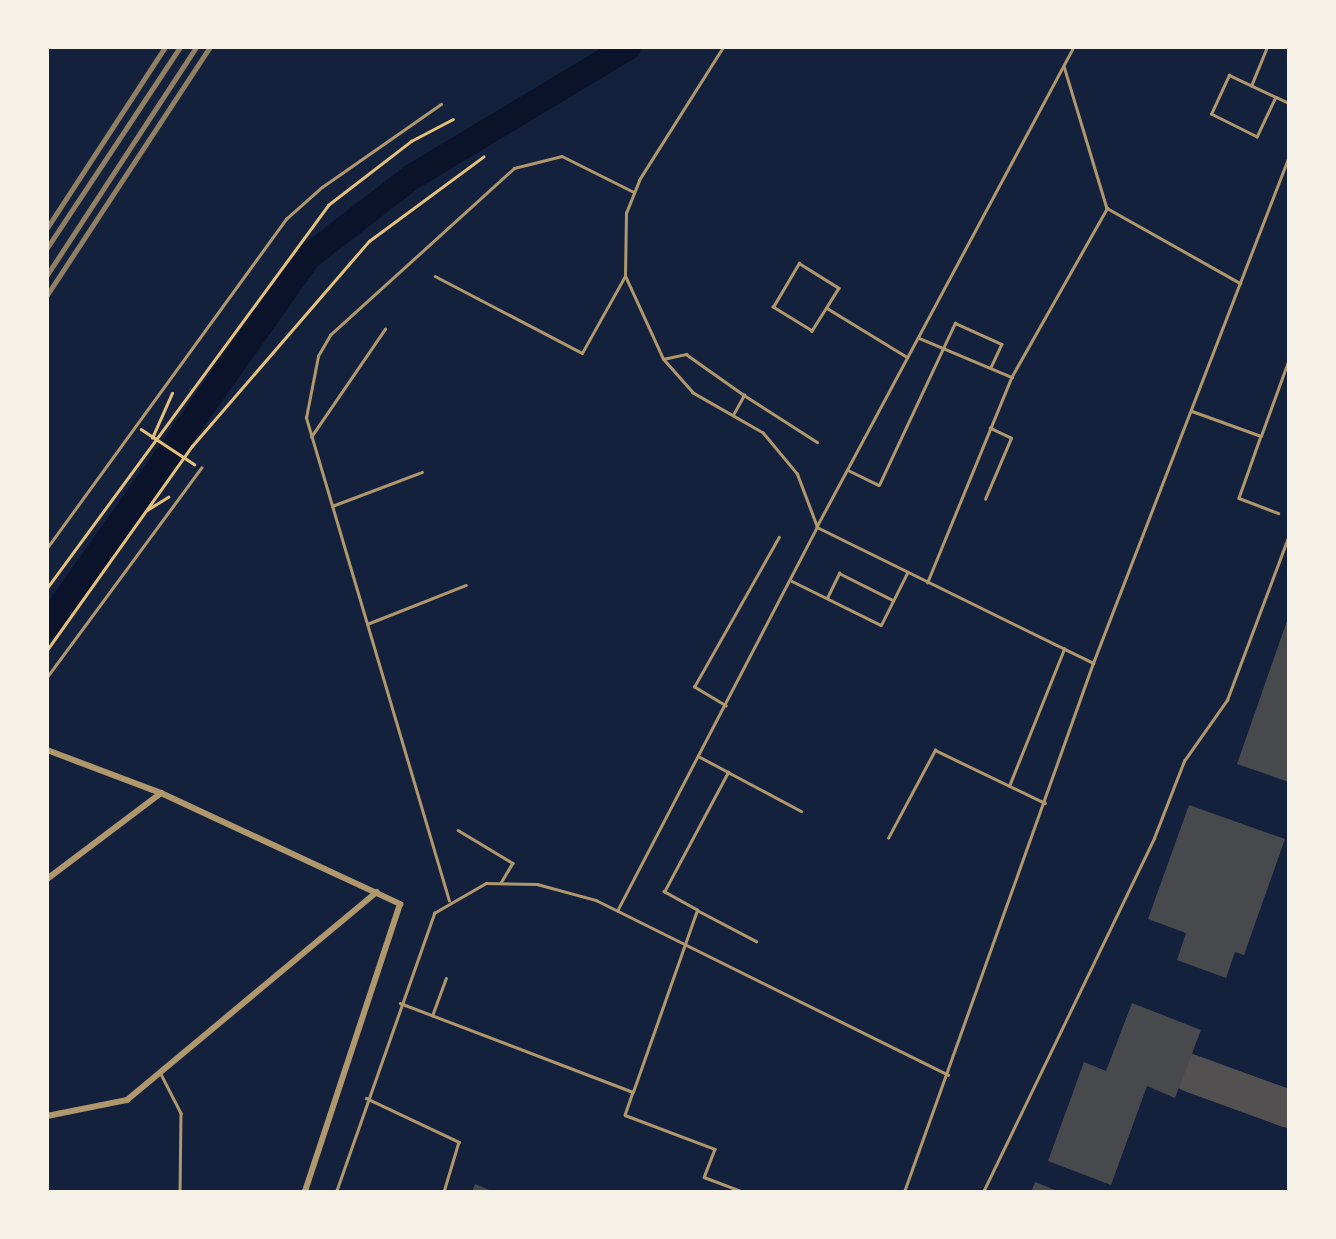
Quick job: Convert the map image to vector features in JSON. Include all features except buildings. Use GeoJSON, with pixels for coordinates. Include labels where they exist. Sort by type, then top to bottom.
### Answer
{"type":"FeatureCollection","features":[{"type":"Feature","properties":{"kind":"street"},"geometry":{"type":"LineString","coordinates":[[47,750],[161,793],[400,904],[304,1192]]}},
{"type":"Feature","properties":{"kind":"street"},"geometry":{"type":"LineString","coordinates":[[47,880],[161,793]]}},
{"type":"Feature","properties":{"kind":"street"},"geometry":{"type":"LineString","coordinates":[[47,1116],[127,1100],[377,892]]}},
{"type":"Feature","properties":{"kind":"lane"},"geometry":{"type":"LineString","coordinates":[[723,47],[635,192],[621,251],[625,276],[663,359],[693,393],[763,433],[797,474],[817,527],[1093,663]]}},
{"type":"Feature","properties":{"kind":"lane"},"geometry":{"type":"LineString","coordinates":[[617,911],[792,581],[847,470],[1074,47]]}},
{"type":"Feature","properties":{"kind":"lane"},"geometry":{"type":"LineString","coordinates":[[1251,86],[1267,47]]}},
{"type":"Feature","properties":{"kind":"lane"},"geometry":{"type":"LineString","coordinates":[[1065,66],[1107,208],[1240,283]]}},
{"type":"Feature","properties":{"kind":"lane"},"geometry":{"type":"LineString","coordinates":[[1276,97],[1258,136],[1211,114],[1229,75],[1289,103]]}},
{"type":"Feature","properties":{"kind":"lane"},"geometry":{"type":"LineString","coordinates":[[47,548],[286,219],[322,187],[441,104]]}},
{"type":"Feature","properties":{"kind":"lane"},"geometry":{"type":"LineString","coordinates":[[449,901],[312,437],[310,388],[330,335],[514,168],[562,156],[635,192]]}},
{"type":"Feature","properties":{"kind":"lane"},"geometry":{"type":"LineString","coordinates":[[904,1192],[1093,663],[1289,156]]}},
{"type":"Feature","properties":{"kind":"lane"},"geometry":{"type":"LineString","coordinates":[[928,582],[1012,377],[1107,208]]}},
{"type":"Feature","properties":{"kind":"lane"},"geometry":{"type":"LineString","coordinates":[[799,263],[839,288],[827,308],[812,331],[773,307],[799,263]]}},
{"type":"Feature","properties":{"kind":"lane"},"geometry":{"type":"LineString","coordinates":[[435,276],[582,353],[625,276]]}},
{"type":"Feature","properties":{"kind":"lane"},"geometry":{"type":"LineString","coordinates":[[827,308],[908,358]]}},
{"type":"Feature","properties":{"kind":"lane"},"geometry":{"type":"LineString","coordinates":[[847,470],[879,485],[955,323],[1002,344],[991,368]]}},
{"type":"Feature","properties":{"kind":"lane"},"geometry":{"type":"LineString","coordinates":[[312,437],[385,329]]}},
{"type":"Feature","properties":{"kind":"lane"},"geometry":{"type":"LineString","coordinates":[[918,338],[1012,377]]}},
{"type":"Feature","properties":{"kind":"lane"},"geometry":{"type":"LineString","coordinates":[[663,359],[686,354],[817,442]]}},
{"type":"Feature","properties":{"kind":"lane"},"geometry":{"type":"LineString","coordinates":[[1278,513],[1239,498],[1289,359]]}},
{"type":"Feature","properties":{"kind":"lane"},"geometry":{"type":"LineString","coordinates":[[1282,378],[1289,380]]}},
{"type":"Feature","properties":{"kind":"lane"},"geometry":{"type":"LineString","coordinates":[[733,415],[744,395]]}},
{"type":"Feature","properties":{"kind":"lane"},"geometry":{"type":"LineString","coordinates":[[1192,411],[1261,436]]}},
{"type":"Feature","properties":{"kind":"lane"},"geometry":{"type":"LineString","coordinates":[[985,499],[1010,438],[990,428]]}},
{"type":"Feature","properties":{"kind":"lane"},"geometry":{"type":"LineString","coordinates":[[47,677],[201,468]]}},
{"type":"Feature","properties":{"kind":"lane"},"geometry":{"type":"LineString","coordinates":[[332,506],[422,472]]}},
{"type":"Feature","properties":{"kind":"lane"},"geometry":{"type":"LineString","coordinates":[[984,1192],[1154,838],[1184,761],[1227,700],[1289,535]]}},
{"type":"Feature","properties":{"kind":"lane"},"geometry":{"type":"LineString","coordinates":[[726,706],[694,687],[779,537]]}},
{"type":"Feature","properties":{"kind":"lane"},"geometry":{"type":"LineString","coordinates":[[792,581],[881,625],[907,572]]}},
{"type":"Feature","properties":{"kind":"lane"},"geometry":{"type":"LineString","coordinates":[[827,598],[839,573],[893,601]]}},
{"type":"Feature","properties":{"kind":"lane"},"geometry":{"type":"LineString","coordinates":[[367,624],[466,585]]}},
{"type":"Feature","properties":{"kind":"lane"},"geometry":{"type":"LineString","coordinates":[[1009,786],[1064,649]]}},
{"type":"Feature","properties":{"kind":"lane"},"geometry":{"type":"LineString","coordinates":[[888,838],[935,751],[1045,803]]}},
{"type":"Feature","properties":{"kind":"lane"},"geometry":{"type":"LineString","coordinates":[[699,756],[801,811]]}},
{"type":"Feature","properties":{"kind":"lane"},"geometry":{"type":"LineString","coordinates":[[728,772],[664,892],[756,942]]}},
{"type":"Feature","properties":{"kind":"lane"},"geometry":{"type":"LineString","coordinates":[[458,830],[513,863],[501,883]]}},
{"type":"Feature","properties":{"kind":"lane"},"geometry":{"type":"LineString","coordinates":[[336,1192],[366,1098],[434,913],[449,901],[501,883],[537,884],[617,911],[948,1075]]}},
{"type":"Feature","properties":{"kind":"lane"},"geometry":{"type":"LineString","coordinates":[[697,909],[681,944],[625,1115],[715,1150],[704,1177],[744,1192]]}},
{"type":"Feature","properties":{"kind":"lane"},"geometry":{"type":"LineString","coordinates":[[432,1016],[446,978]]}},
{"type":"Feature","properties":{"kind":"lane"},"geometry":{"type":"LineString","coordinates":[[400,1003],[633,1092]]}},
{"type":"Feature","properties":{"kind":"lane"},"geometry":{"type":"LineString","coordinates":[[161,1072],[181,1113],[180,1192]]}},
{"type":"Feature","properties":{"kind":"lane"},"geometry":{"type":"LineString","coordinates":[[366,1098],[459,1142],[444,1192]]}},
{"type":"Feature","properties":{"kind":"path"},"geometry":{"type":"LineString","coordinates":[[47,588],[328,205],[411,141],[453,119]]}},
{"type":"Feature","properties":{"kind":"path"},"geometry":{"type":"LineString","coordinates":[[47,650],[192,446],[369,241],[482,157]]}},
{"type":"Feature","properties":{"kind":"path"},"geometry":{"type":"LineString","coordinates":[[151,444],[171,396],[168,383]]}},
{"type":"Feature","properties":{"kind":"path"},"geometry":{"type":"LineString","coordinates":[[143,430],[193,464]]}},
{"type":"Feature","properties":{"kind":"waterway"},"geometry":{"type":"LineString","coordinates":[[47,626],[308,257],[412,177],[628,47]]}},
{"type":"Feature","properties":{"kind":"taxiway"},"geometry":{"type":"LineString","coordinates":[[1190,1073],[1289,1109]]}},
{"type":"Feature","properties":{"kind":"railway"},"geometry":{"type":"LineString","coordinates":[[47,228],[165,47]]}},
{"type":"Feature","properties":{"kind":"railway"},"geometry":{"type":"LineString","coordinates":[[47,248],[180,47]]}},
{"type":"Feature","properties":{"kind":"railway"},"geometry":{"type":"LineString","coordinates":[[47,275],[196,47]]}},
{"type":"Feature","properties":{"kind":"railway"},"geometry":{"type":"LineString","coordinates":[[47,295],[210,47]]}}]}
